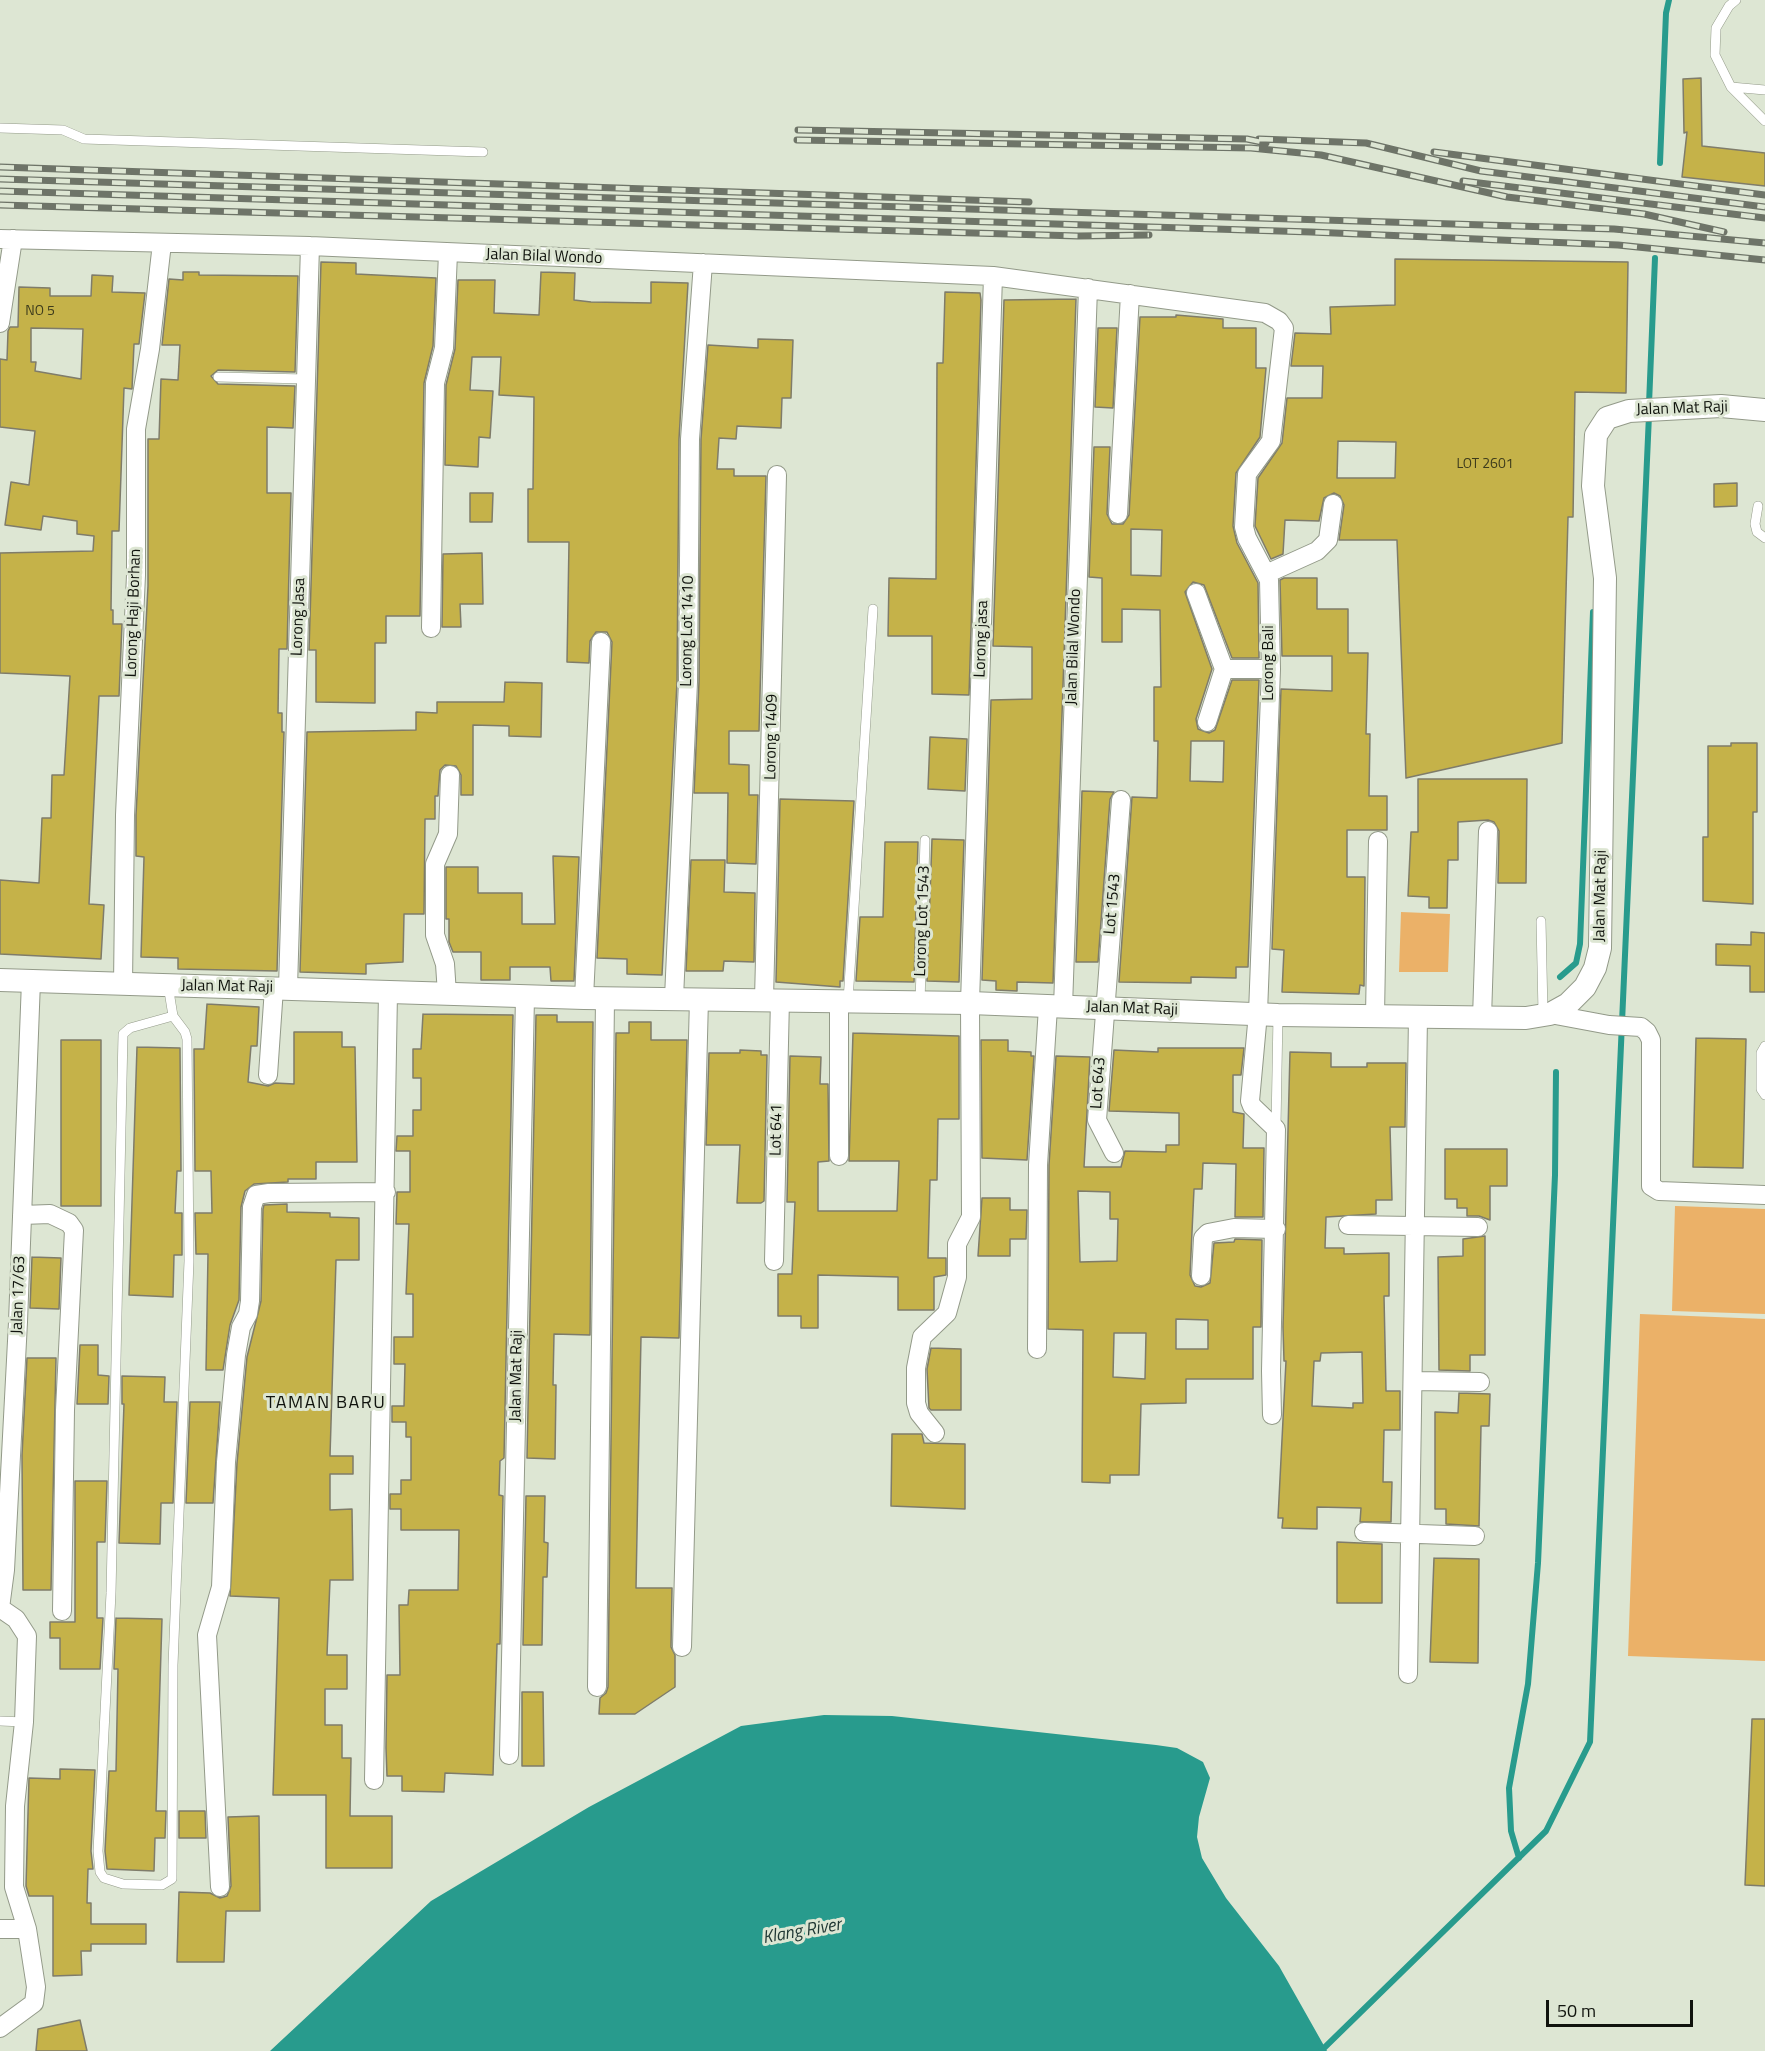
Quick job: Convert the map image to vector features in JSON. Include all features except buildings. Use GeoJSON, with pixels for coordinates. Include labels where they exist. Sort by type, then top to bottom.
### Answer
{"type":"FeatureCollection","features":[{"type":"Feature","properties":{"kind":"street","name":"Jalan Bilal Wondo"},"geometry":{"type":"LineString","coordinates":[[7,239],[310,246],[993,276],[1265,313],[1279,321],[1284,328]]}},
{"type":"Feature","properties":{"kind":"street"},"geometry":{"type":"LineString","coordinates":[[0,323],[7,239]]}},
{"type":"Feature","properties":{"kind":"street","name":"Lorong Haji Borhan"},"geometry":{"type":"LineString","coordinates":[[123,985],[125,815],[136,574],[136,429],[150,349],[162,243]]}},
{"type":"Feature","properties":{"kind":"street","name":"Lorong Jasa"},"geometry":{"type":"LineString","coordinates":[[268,1075],[281,988],[310,246]]}},
{"type":"Feature","properties":{"kind":"street"},"geometry":{"type":"LineString","coordinates":[[431,628],[435,383],[444,348],[448,253]]}},
{"type":"Feature","properties":{"kind":"street","name":"Lorong Lot 1410"},"geometry":{"type":"LineString","coordinates":[[674,998],[688,682],[690,439],[703,263]]}},
{"type":"Feature","properties":{"kind":"street","name":"Lorong jasa"},"geometry":{"type":"LineString","coordinates":[[935,1433],[919,1413],[916,1403],[916,1368],[922,1337],[946,1313],[957,1277],[957,1244],[971,1217],[970,1003],[993,276]]}},
{"type":"Feature","properties":{"kind":"street","name":"Jalan Bilal Wondo"},"geometry":{"type":"LineString","coordinates":[[1056,1007],[1088,288]]}},
{"type":"Feature","properties":{"kind":"street"},"geometry":{"type":"LineString","coordinates":[[1118,514],[1130,294]]}},
{"type":"Feature","properties":{"kind":"street","name":"Lorong Bali"},"geometry":{"type":"LineString","coordinates":[[1276,1129],[1252,1106],[1250,1101],[1268,1014],[1270,669],[1269,580],[1247,538],[1244,526],[1247,474],[1270,441],[1284,328]]}},
{"type":"Feature","properties":{"kind":"street","name":"Jalan Mat Raji"},"geometry":{"type":"LineString","coordinates":[[0,980],[595,999],[772,999],[970,1003],[1375,1016],[1526,1018],[1547,1015],[1568,1004],[1585,987],[1595,968],[1600,948],[1605,578],[1593,486],[1596,435],[1606,418],[1629,411],[1721,406],[1765,410]]}},
{"type":"Feature","properties":{"kind":"street","name":"Lorong 1409"},"geometry":{"type":"LineString","coordinates":[[772,999],[777,475]]}},
{"type":"Feature","properties":{"kind":"street"},"geometry":{"type":"LineString","coordinates":[[1266,574],[1317,552],[1328,540],[1333,504]]}},
{"type":"Feature","properties":{"kind":"street"},"geometry":{"type":"LineString","coordinates":[[1196,593],[1224,669],[1207,722]]}},
{"type":"Feature","properties":{"kind":"street"},"geometry":{"type":"LineString","coordinates":[[597,1687],[595,999],[601,642]]}},
{"type":"Feature","properties":{"kind":"street"},"geometry":{"type":"LineString","coordinates":[[1224,669],[1270,669]]}},
{"type":"Feature","properties":{"kind":"street"},"geometry":{"type":"LineString","coordinates":[[447,994],[445,964],[435,935],[435,864],[448,834],[451,814],[450,775]]}},
{"type":"Feature","properties":{"kind":"street","name":"Lot 1543"},"geometry":{"type":"LineString","coordinates":[[1104,1008],[1121,800]]}},
{"type":"Feature","properties":{"kind":"street"},"geometry":{"type":"LineString","coordinates":[[1482,1017],[1488,831]]}},
{"type":"Feature","properties":{"kind":"street"},"geometry":{"type":"LineString","coordinates":[[1375,1016],[1378,841]]}},
{"type":"Feature","properties":{"kind":"street","name":"Jalan 17/63"},"geometry":{"type":"LineString","coordinates":[[0,1608],[6,1560],[31,981]]}},
{"type":"Feature","properties":{"kind":"street"},"geometry":{"type":"LineString","coordinates":[[374,1780],[388,993]]}},
{"type":"Feature","properties":{"kind":"street","name":"Jalan Mat Raji"},"geometry":{"type":"LineString","coordinates":[[509,1755],[525,997]]}},
{"type":"Feature","properties":{"kind":"street"},"geometry":{"type":"LineString","coordinates":[[682,1647],[699,999]]}},
{"type":"Feature","properties":{"kind":"street","name":"Lot 641"},"geometry":{"type":"LineString","coordinates":[[772,999],[774,1261]]}},
{"type":"Feature","properties":{"kind":"street"},"geometry":{"type":"LineString","coordinates":[[839,1156],[844,1001]]}},
{"type":"Feature","properties":{"kind":"street"},"geometry":{"type":"LineString","coordinates":[[1037,1349],[1038,1165],[1056,1007]]}},
{"type":"Feature","properties":{"kind":"street","name":"Lot 643"},"geometry":{"type":"LineString","coordinates":[[1104,1008],[1097,1120],[1114,1154]]}},
{"type":"Feature","properties":{"kind":"street"},"geometry":{"type":"LineString","coordinates":[[1547,1015],[1609,1025],[1641,1027],[1651,1040],[1651,1186],[1659,1191],[1765,1195]]}},
{"type":"Feature","properties":{"kind":"street"},"geometry":{"type":"LineString","coordinates":[[1408,1674],[1418,1016]]}},
{"type":"Feature","properties":{"kind":"street"},"geometry":{"type":"LineString","coordinates":[[1272,1415],[1270,1371],[1276,1229],[1276,1129]]}},
{"type":"Feature","properties":{"kind":"street"},"geometry":{"type":"LineString","coordinates":[[220,1887],[207,1635],[221,1587],[226,1462],[236,1355],[241,1327],[248,1314],[250,1301],[252,1207],[256,1195],[269,1193],[386,1192]]}},
{"type":"Feature","properties":{"kind":"street"},"geometry":{"type":"LineString","coordinates":[[22,1215],[50,1214],[69,1223],[74,1230],[65,1410],[62,1611]]}},
{"type":"Feature","properties":{"kind":"street"},"geometry":{"type":"LineString","coordinates":[[1348,1225],[1478,1227]]}},
{"type":"Feature","properties":{"kind":"street"},"geometry":{"type":"LineString","coordinates":[[1201,1276],[1203,1238],[1208,1233],[1234,1228],[1276,1229]]}},
{"type":"Feature","properties":{"kind":"street"},"geometry":{"type":"LineString","coordinates":[[1414,1381],[1480,1382]]}},
{"type":"Feature","properties":{"kind":"street"},"geometry":{"type":"LineString","coordinates":[[1364,1532],[1475,1536]]}},
{"type":"Feature","properties":{"kind":"street"},"geometry":{"type":"LineString","coordinates":[[0,1608],[16,1618],[27,1636],[24,1722],[15,1806],[14,1887],[27,1929],[36,1987],[34,2003],[0,2028]]}},
{"type":"Feature","properties":{"kind":"street"},"geometry":{"type":"LineString","coordinates":[[0,1929],[27,1929]]}},
{"type":"Feature","properties":{"kind":"lane"},"geometry":{"type":"LineString","coordinates":[[1736,0],[1729,6],[1716,28],[1715,55],[1731,87],[1765,121]]}},
{"type":"Feature","properties":{"kind":"lane"},"geometry":{"type":"LineString","coordinates":[[1731,87],[1765,90]]}},
{"type":"Feature","properties":{"kind":"lane"},"geometry":{"type":"LineString","coordinates":[[0,128],[63,130],[84,139],[483,152]]}},
{"type":"Feature","properties":{"kind":"lane"},"geometry":{"type":"LineString","coordinates":[[218,377],[306,379]]}},
{"type":"Feature","properties":{"kind":"lane"},"geometry":{"type":"LineString","coordinates":[[1758,506],[1755,524],[1757,532],[1765,538]]}},
{"type":"Feature","properties":{"kind":"lane"},"geometry":{"type":"LineString","coordinates":[[844,1001],[873,609]]}},
{"type":"Feature","properties":{"kind":"lane","name":"Lorong Lot 1543"},"geometry":{"type":"LineString","coordinates":[[920,1002],[925,840]]}},
{"type":"Feature","properties":{"kind":"lane"},"geometry":{"type":"LineString","coordinates":[[1541,921],[1547,1015]]}},
{"type":"Feature","properties":{"kind":"lane"},"geometry":{"type":"LineString","coordinates":[[168,985],[173,1016],[185,1032],[187,1039],[189,1261],[173,1665],[172,1879],[162,1885],[123,1884],[104,1878],[100,1872],[98,1851],[111,1593],[123,1034],[130,1028],[173,1016]]}},
{"type":"Feature","properties":{"kind":"lane"},"geometry":{"type":"LineString","coordinates":[[1268,1014],[1276,1129]]}},
{"type":"Feature","properties":{"kind":"lane"},"geometry":{"type":"LineString","coordinates":[[1765,1046],[1761,1053],[1761,1089],[1765,1095]]}},
{"type":"Feature","properties":{"kind":"lane"},"geometry":{"type":"LineString","coordinates":[[0,1721],[24,1722]]}},
{"type":"Feature","properties":{"kind":"shaded area"},"geometry":{"type":"Polygon","coordinates":[[[1401,912],[1450,914],[1448,972],[1399,972],[1401,912]]]}},
{"type":"Feature","properties":{"kind":"shaded area"},"geometry":{"type":"Polygon","coordinates":[[[1675,1206],[1765,1209],[1765,1314],[1672,1311],[1675,1206]]]}},
{"type":"Feature","properties":{"kind":"shaded area"},"geometry":{"type":"Polygon","coordinates":[[[1640,1314],[1765,1319],[1765,1661],[1628,1656],[1640,1314]]]}},
{"type":"Feature","properties":{"kind":"water","name":"Klang River"},"geometry":{"type":"Polygon","coordinates":[[[824,1715],[892,1716],[1156,1745],[1177,1748],[1203,1762],[1210,1778],[1199,1817],[1197,1837],[1202,1858],[1226,1898],[1279,1966],[1327,2051],[270,2051],[431,1901],[589,1807],[741,1726],[824,1715]]]}},
{"type":"Feature","properties":{"kind":"waterway"},"geometry":{"type":"LineString","coordinates":[[1660,163],[1666,13],[1669,0]]}},
{"type":"Feature","properties":{"kind":"waterway"},"geometry":{"type":"LineString","coordinates":[[1649,404],[1655,258]]}},
{"type":"Feature","properties":{"kind":"waterway"},"geometry":{"type":"LineString","coordinates":[[1321,2051],[1546,1831],[1590,1742],[1649,415]]}},
{"type":"Feature","properties":{"kind":"waterway"},"geometry":{"type":"LineString","coordinates":[[1560,977],[1576,963],[1580,944],[1593,612]]}},
{"type":"Feature","properties":{"kind":"waterway"},"geometry":{"type":"LineString","coordinates":[[1519,1858],[1511,1831],[1509,1788],[1528,1684],[1538,1563],[1555,1175],[1556,1072]]}},
{"type":"Feature","properties":{"kind":"railway"},"geometry":{"type":"LineString","coordinates":[[798,130],[1247,139],[1266,143]]}},
{"type":"Feature","properties":{"kind":"railway"},"geometry":{"type":"LineString","coordinates":[[1259,139],[1366,143],[1481,171],[1765,207]]}},
{"type":"Feature","properties":{"kind":"railway"},"geometry":{"type":"LineString","coordinates":[[797,140],[1251,148],[1321,155],[1507,197],[1644,214],[1724,232]]}},
{"type":"Feature","properties":{"kind":"railway"},"geometry":{"type":"LineString","coordinates":[[1434,152],[1765,195]]}},
{"type":"Feature","properties":{"kind":"railway"},"geometry":{"type":"LineString","coordinates":[[0,167],[1029,202]]}},
{"type":"Feature","properties":{"kind":"railway"},"geometry":{"type":"LineString","coordinates":[[0,179],[1614,229],[1765,243]]}},
{"type":"Feature","properties":{"kind":"railway"},"geometry":{"type":"LineString","coordinates":[[1463,181],[1765,218]]}},
{"type":"Feature","properties":{"kind":"railway"},"geometry":{"type":"LineString","coordinates":[[0,191],[1311,232],[1618,245],[1765,260]]}},
{"type":"Feature","properties":{"kind":"railway"},"geometry":{"type":"LineString","coordinates":[[0,205],[1078,236],[1149,235]]}},
{"type":"Feature","properties":{"kind":"district","name":"TAMAN BARU"},"geometry":{"type":"Point","coordinates":[326,1404]}}]}
